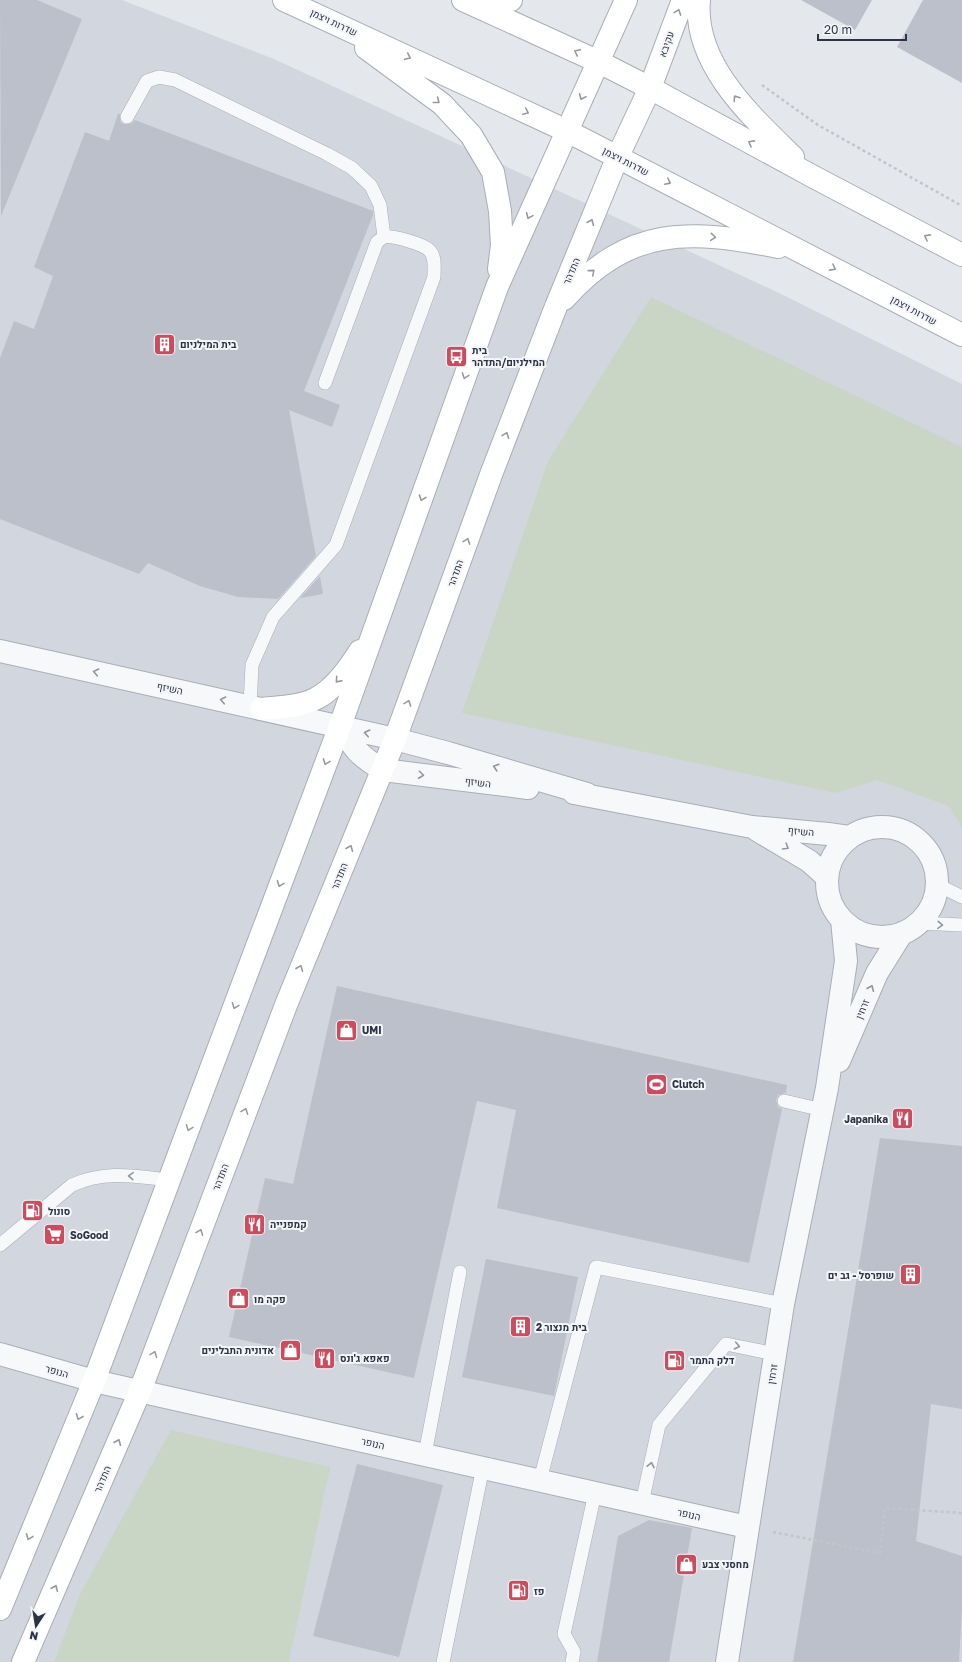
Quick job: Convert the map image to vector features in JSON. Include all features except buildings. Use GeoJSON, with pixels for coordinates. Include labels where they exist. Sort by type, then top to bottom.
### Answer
{"type":"FeatureCollection","features":[{"type":"Feature","properties":{"kind":"street","name":"שדרות ויצמן"},"geometry":{"type":"LineString","coordinates":[[284,0],[618,156],[962,336]]}},
{"type":"Feature","properties":{"kind":"street"},"geometry":{"type":"LineString","coordinates":[[464,0],[598,62],[650,88],[962,255]]}},
{"type":"Feature","properties":{"kind":"street"},"geometry":{"type":"LineString","coordinates":[[486,0],[511,0]]}},
{"type":"Feature","properties":{"kind":"street"},"geometry":{"type":"LineString","coordinates":[[0,1609],[94,1381],[340,726],[497,288],[626,0]]}},
{"type":"Feature","properties":{"kind":"street","name":"עקיבא"},"geometry":{"type":"LineString","coordinates":[[650,88],[682,0]]}},
{"type":"Feature","properties":{"kind":"street"},"geometry":{"type":"LineString","coordinates":[[699,0],[698,8],[701,35],[713,64],[739,103],[812,176]]}},
{"type":"Feature","properties":{"kind":"street"},"geometry":{"type":"LineString","coordinates":[[314,13],[383,60],[442,104],[471,135],[493,172],[500,211],[502,245],[497,288]]}},
{"type":"Feature","properties":{"kind":"street","name":"התדהר"},"geometry":{"type":"LineString","coordinates":[[23,1662],[140,1390],[286,1004],[395,739],[492,472],[555,309],[618,156],[650,88]]}},
{"type":"Feature","properties":{"kind":"street"},"geometry":{"type":"LineString","coordinates":[[555,309],[576,285],[599,265],[622,251],[647,242],[674,237],[710,236],[803,252]]}},
{"type":"Feature","properties":{"kind":"street"},"geometry":{"type":"LineString","coordinates":[[255,707],[291,706],[316,698],[334,684],[354,661],[376,625]]}},
{"type":"Feature","properties":{"kind":"street","name":"השיזף"},"geometry":{"type":"LineString","coordinates":[[0,651],[395,739],[587,794]]}},
{"type":"Feature","properties":{"kind":"street","name":"השיזף"},"geometry":{"type":"LineString","coordinates":[[340,726],[351,745],[364,759],[383,770],[587,794],[752,827],[849,837]]}},
{"type":"Feature","properties":{"kind":"street","name":"השיזף"},"geometry":{"type":"LineString","coordinates":[[752,827],[809,861],[828,876]]}},
{"type":"Feature","properties":{"kind":"street"},"geometry":{"type":"LineString","coordinates":[[883,827],[901,830],[916,838],[928,852],[936,868],[938,886],[934,903],[925,918],[894,936],[875,937],[857,932],[842,920],[831,905],[827,886],[828,868],[836,851],[849,837],[865,830],[883,827]]}},
{"type":"Feature","properties":{"kind":"street","name":"זרחין"},"geometry":{"type":"LineString","coordinates":[[727,1662],[783,1304],[828,1088],[846,961],[842,920]]}},
{"type":"Feature","properties":{"kind":"street","name":"זרחין"},"geometry":{"type":"LineString","coordinates":[[828,1088],[877,973],[910,928]]}},
{"type":"Feature","properties":{"kind":"street","name":"הנופר"},"geometry":{"type":"LineString","coordinates":[[0,1354],[94,1381],[140,1390],[747,1527]]}},
{"type":"Feature","properties":{"kind":"lane"},"geometry":{"type":"LineString","coordinates":[[126,117],[146,81],[159,77],[175,80],[327,154],[352,168],[371,186],[380,205],[384,237]]}},
{"type":"Feature","properties":{"kind":"lane"},"geometry":{"type":"LineString","coordinates":[[255,707],[252,665],[273,617],[336,545],[434,277],[435,262],[430,250],[422,245],[395,237],[384,237],[377,242],[325,383]]}},
{"type":"Feature","properties":{"kind":"lane"},"geometry":{"type":"LineString","coordinates":[[938,886],[962,897]]}},
{"type":"Feature","properties":{"kind":"lane"},"geometry":{"type":"LineString","coordinates":[[910,928],[962,925]]}},
{"type":"Feature","properties":{"kind":"lane"},"geometry":{"type":"LineString","coordinates":[[784,1101],[823,1110]]}},
{"type":"Feature","properties":{"kind":"lane"},"geometry":{"type":"LineString","coordinates":[[0,1246],[72,1185],[85,1179],[102,1175],[133,1176],[169,1180]]}},
{"type":"Feature","properties":{"kind":"lane"},"geometry":{"type":"LineString","coordinates":[[540,1480],[596,1267],[783,1304]]}},
{"type":"Feature","properties":{"kind":"lane"},"geometry":{"type":"LineString","coordinates":[[425,1454],[460,1272]]}},
{"type":"Feature","properties":{"kind":"lane"},"geometry":{"type":"LineString","coordinates":[[642,1503],[659,1425],[726,1344],[775,1354]]}},
{"type":"Feature","properties":{"kind":"lane"},"geometry":{"type":"LineString","coordinates":[[443,1662],[483,1467]]}},
{"type":"Feature","properties":{"kind":"lane"},"geometry":{"type":"LineString","coordinates":[[572,1662],[574,1652],[564,1634],[595,1493]]}},
{"type":"Feature","properties":{"kind":"path"},"geometry":{"type":"LineString","coordinates":[[758,82],[818,125],[962,206]]}},
{"type":"Feature","properties":{"kind":"path"},"geometry":{"type":"LineString","coordinates":[[747,1527],[880,1553],[885,1508],[962,1513]]}},
{"type":"Feature","properties":{"kind":"shaded area"},"geometry":{"type":"Polygon","coordinates":[[[0,0],[122,0],[274,59],[777,292],[962,384],[962,1662],[0,1662],[0,0]]]}},
{"type":"Feature","properties":{"kind":"green space"},"geometry":{"type":"Polygon","coordinates":[[[651,297],[962,447],[962,827],[949,806],[877,780],[836,793],[462,713],[548,461],[651,297]]]}},
{"type":"Feature","properties":{"kind":"green space"},"geometry":{"type":"Polygon","coordinates":[[[171,1430],[330,1467],[289,1662],[54,1662],[80,1594],[171,1430]]]}},
{"type":"Feature","properties":{"kind":"place","name":"בית המילניום"},"geometry":{"type":"Point","coordinates":[164,344]}},
{"type":"Feature","properties":{"kind":"place","name":"בית המילניום/התדהר"},"geometry":{"type":"Point","coordinates":[457,356]}},
{"type":"Feature","properties":{"kind":"place","name":"UMI"},"geometry":{"type":"Point","coordinates":[346,1030]}},
{"type":"Feature","properties":{"kind":"place","name":"Clutch"},"geometry":{"type":"Point","coordinates":[657,1084]}},
{"type":"Feature","properties":{"kind":"place","name":"Japanika"},"geometry":{"type":"Point","coordinates":[903,1119]}},
{"type":"Feature","properties":{"kind":"place","name":"סונול"},"geometry":{"type":"Point","coordinates":[32,1211]}},
{"type":"Feature","properties":{"kind":"place","name":"קמפנייה"},"geometry":{"type":"Point","coordinates":[255,1224]}},
{"type":"Feature","properties":{"kind":"place","name":"SoGood"},"geometry":{"type":"Point","coordinates":[54,1235]}},
{"type":"Feature","properties":{"kind":"place","name":"שופרסל - גב ים"},"geometry":{"type":"Point","coordinates":[910,1275]}},
{"type":"Feature","properties":{"kind":"place","name":"פקה מו"},"geometry":{"type":"Point","coordinates":[238,1299]}},
{"type":"Feature","properties":{"kind":"place","name":"בית מנצור 2"},"geometry":{"type":"Point","coordinates":[520,1327]}},
{"type":"Feature","properties":{"kind":"place","name":"אדונית התבלינים"},"geometry":{"type":"Point","coordinates":[290,1350]}},
{"type":"Feature","properties":{"kind":"place","name":"פאפא ג'ונס"},"geometry":{"type":"Point","coordinates":[325,1358]}},
{"type":"Feature","properties":{"kind":"place","name":"דלק התמר"},"geometry":{"type":"Point","coordinates":[675,1360]}},
{"type":"Feature","properties":{"kind":"place","name":"מחסני צבע"},"geometry":{"type":"Point","coordinates":[686,1564]}},
{"type":"Feature","properties":{"kind":"place","name":"פז"},"geometry":{"type":"Point","coordinates":[519,1591]}}]}
